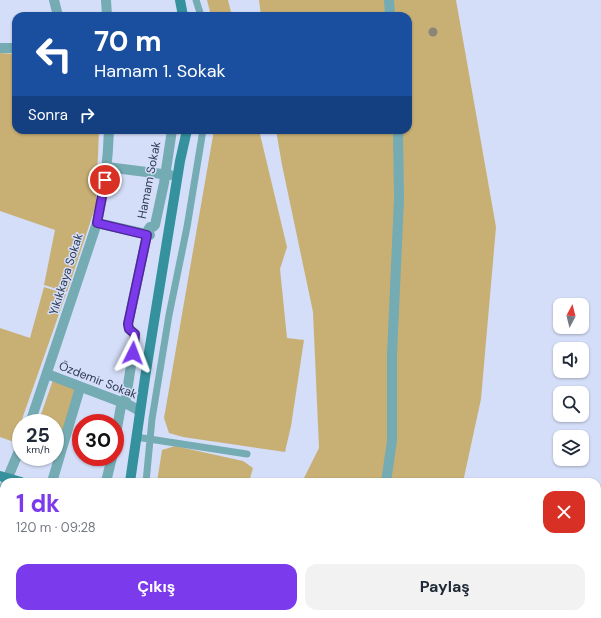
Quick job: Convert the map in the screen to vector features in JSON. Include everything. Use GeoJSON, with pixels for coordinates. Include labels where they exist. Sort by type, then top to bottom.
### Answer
{"type":"FeatureCollection","features":[{"type":"Feature","properties":{"kind":"street"},"geometry":{"type":"LineString","coordinates":[[54,0],[57,12]]}},
{"type":"Feature","properties":{"kind":"street"},"geometry":{"type":"LineString","coordinates":[[106,0],[107,12]]}},
{"type":"Feature","properties":{"kind":"street"},"geometry":{"type":"LineString","coordinates":[[180,0],[182,12]]}},
{"type":"Feature","properties":{"kind":"street"},"geometry":{"type":"LineString","coordinates":[[389,0],[390,12]]}},
{"type":"Feature","properties":{"kind":"street"},"geometry":{"type":"LineString","coordinates":[[0,48],[12,48]]}},
{"type":"Feature","properties":{"kind":"street","name":"Yıkıkkaya Sokak"},"geometry":{"type":"LineString","coordinates":[[33,414],[97,223],[107,167],[109,134]]}},
{"type":"Feature","properties":{"kind":"street","name":"Hamam Sokak"},"geometry":{"type":"LineString","coordinates":[[120,414],[121,406],[125,404],[135,334],[129,329],[128,324],[150,227],[155,225],[168,175],[172,134]]}},
{"type":"Feature","properties":{"kind":"street"},"geometry":{"type":"LineString","coordinates":[[131,478],[180,161],[186,134]]}},
{"type":"Feature","properties":{"kind":"street"},"geometry":{"type":"LineString","coordinates":[[387,478],[392,441],[392,355],[399,199],[398,134]]}},
{"type":"Feature","properties":{"kind":"street"},"geometry":{"type":"LineString","coordinates":[[107,167],[168,175]]}},
{"type":"Feature","properties":{"kind":"street"},"geometry":{"type":"LineString","coordinates":[[97,223],[148,235]]}},
{"type":"Feature","properties":{"kind":"street","name":"Özdemir Sokak"},"geometry":{"type":"LineString","coordinates":[[47,374],[140,411]]}},
{"type":"Feature","properties":{"kind":"street"},"geometry":{"type":"LineString","coordinates":[[53,478],[80,388]]}},
{"type":"Feature","properties":{"kind":"street"},"geometry":{"type":"LineString","coordinates":[[5,478],[12,465]]}},
{"type":"Feature","properties":{"kind":"street"},"geometry":{"type":"LineString","coordinates":[[107,478],[110,466]]}},
{"type":"Feature","properties":{"kind":"lane"},"geometry":{"type":"LineString","coordinates":[[196,0],[200,12]]}},
{"type":"Feature","properties":{"kind":"lane"},"geometry":{"type":"LineString","coordinates":[[146,478],[150,439],[169,315],[187,227],[202,134]]}},
{"type":"Feature","properties":{"kind":"lane"},"geometry":{"type":"LineString","coordinates":[[136,437],[247,454]]}},
{"type":"Feature","properties":{"kind":"shaded area"},"geometry":{"type":"Polygon","coordinates":[[[207,0],[228,0],[231,12],[210,12],[207,0]]]}},
{"type":"Feature","properties":{"kind":"shaded area"},"geometry":{"type":"Polygon","coordinates":[[[259,0],[456,0],[496,227],[481,399],[464,478],[304,478],[319,448],[313,312],[277,134],[412,134],[412,12],[260,12],[259,0]]]}},
{"type":"Feature","properties":{"kind":"shaded area"},"geometry":{"type":"Polygon","coordinates":[[[0,53],[12,54],[12,134],[99,134],[96,205],[67,292],[44,285],[55,230],[0,211],[0,53]]]}},
{"type":"Feature","properties":{"kind":"shaded area"},"geometry":{"type":"Polygon","coordinates":[[[213,134],[260,134],[287,247],[280,269],[287,338],[304,340],[291,426],[285,452],[183,437],[169,433],[164,418],[213,134]]]}},
{"type":"Feature","properties":{"kind":"shaded area"},"geometry":{"type":"Polygon","coordinates":[[[44,287],[66,294],[24,414],[12,414],[12,441],[0,437],[0,328],[30,338],[44,287]]]}},
{"type":"Feature","properties":{"kind":"shaded area"},"geometry":{"type":"Polygon","coordinates":[[[53,380],[77,387],[64,427],[64,414],[41,414],[53,380]]]}},
{"type":"Feature","properties":{"kind":"shaded area"},"geometry":{"type":"Polygon","coordinates":[[[175,446],[243,461],[253,468],[250,478],[158,478],[162,450],[175,446]]]}},
{"type":"Feature","properties":{"kind":"route"},"geometry":{"type":"LineString","coordinates":[[105,180],[97,223],[147,235],[128,324],[129,329],[135,334],[133,353]]}}]}
